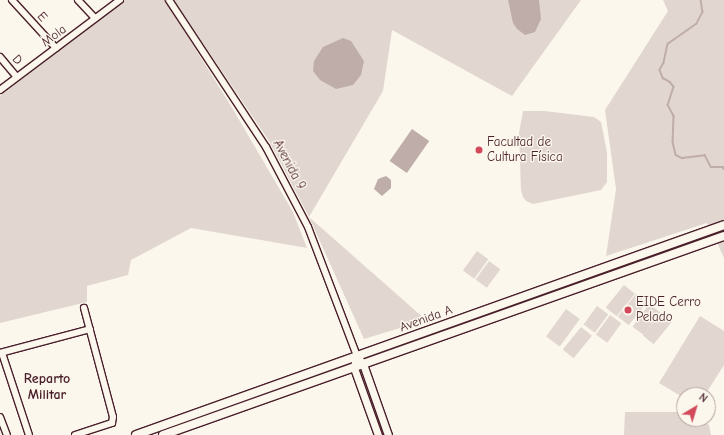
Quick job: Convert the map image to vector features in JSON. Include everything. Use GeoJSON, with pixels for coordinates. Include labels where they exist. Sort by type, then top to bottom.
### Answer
{"type":"FeatureCollection","features":[{"type":"Feature","properties":{"kind":"main road","name":"Avenida A"},"geometry":{"type":"LineString","coordinates":[[136,435],[724,225]]}},
{"type":"Feature","properties":{"kind":"main road","name":"Avenida A"},"geometry":{"type":"LineString","coordinates":[[163,435],[724,236]]}},
{"type":"Feature","properties":{"kind":"main road"},"geometry":{"type":"LineString","coordinates":[[456,320],[466,328]]}},
{"type":"Feature","properties":{"kind":"street","name":"E"},"geometry":{"type":"LineString","coordinates":[[12,0],[56,48]]}},
{"type":"Feature","properties":{"kind":"street"},"geometry":{"type":"LineString","coordinates":[[78,0],[96,18]]}},
{"type":"Feature","properties":{"kind":"street","name":"Mola"},"geometry":{"type":"LineString","coordinates":[[0,90],[120,0]]}},
{"type":"Feature","properties":{"kind":"street","name":"Avenida 9"},"geometry":{"type":"LineString","coordinates":[[169,0],[266,147],[308,227],[357,356],[364,364],[388,435]]}},
{"type":"Feature","properties":{"kind":"street","name":"D"},"geometry":{"type":"LineString","coordinates":[[0,57],[17,77]]}},
{"type":"Feature","properties":{"kind":"street"},"geometry":{"type":"LineString","coordinates":[[75,435],[112,423],[113,417],[84,308]]}},
{"type":"Feature","properties":{"kind":"street"},"geometry":{"type":"LineString","coordinates":[[29,435],[1,353],[90,329]]}},
{"type":"Feature","properties":{"kind":"street"},"geometry":{"type":"LineString","coordinates":[[357,356],[354,368],[378,435]]}},
{"type":"Feature","properties":{"kind":"street"},"geometry":{"type":"LineString","coordinates":[[0,417],[7,435]]}},
{"type":"Feature","properties":{"kind":"shaded area"},"geometry":{"type":"Polygon","coordinates":[[[125,0],[165,0],[231,106],[293,212],[307,248],[191,228],[131,260],[128,275],[87,286],[87,302],[0,323],[0,96],[125,0]]]}},
{"type":"Feature","properties":{"kind":"shaded area"},"geometry":{"type":"Polygon","coordinates":[[[174,0],[581,0],[512,96],[392,30],[383,91],[309,217],[269,141],[174,0]]]}},
{"type":"Feature","properties":{"kind":"shaded area"},"geometry":{"type":"Polygon","coordinates":[[[508,0],[539,0],[541,19],[535,32],[525,35],[517,29],[513,23],[508,0]]]}},
{"type":"Feature","properties":{"kind":"shaded area"},"geometry":{"type":"Polygon","coordinates":[[[663,0],[724,0],[724,258],[714,236],[477,320],[477,318],[712,234],[707,223],[606,256],[616,189],[605,110],[668,11],[663,0]]]}},
{"type":"Feature","properties":{"kind":"shaded area"},"geometry":{"type":"Polygon","coordinates":[[[343,38],[351,41],[364,61],[361,75],[353,85],[336,89],[320,80],[313,71],[314,61],[323,47],[343,38]]]}},
{"type":"Feature","properties":{"kind":"shaded area"},"geometry":{"type":"Polygon","coordinates":[[[523,111],[545,111],[594,117],[601,122],[607,152],[607,182],[601,190],[533,204],[526,201],[521,190],[519,133],[523,111]]]}},
{"type":"Feature","properties":{"kind":"shaded area"},"geometry":{"type":"Polygon","coordinates":[[[412,129],[429,141],[407,173],[390,161],[412,129]]]}},
{"type":"Feature","properties":{"kind":"shaded area"},"geometry":{"type":"Polygon","coordinates":[[[386,176],[391,180],[391,188],[382,196],[374,189],[378,179],[386,176]]]}},
{"type":"Feature","properties":{"kind":"shaded area"},"geometry":{"type":"Polygon","coordinates":[[[309,217],[426,320],[364,339],[309,217]]]}},
{"type":"Feature","properties":{"kind":"shaded area"},"geometry":{"type":"Polygon","coordinates":[[[477,251],[488,259],[474,279],[463,270],[477,251]]]}},
{"type":"Feature","properties":{"kind":"shaded area"},"geometry":{"type":"Polygon","coordinates":[[[489,261],[500,269],[487,288],[475,280],[489,261]]]}},
{"type":"Feature","properties":{"kind":"shaded area"},"geometry":{"type":"Polygon","coordinates":[[[624,285],[635,294],[617,316],[606,308],[624,285]]]}},
{"type":"Feature","properties":{"kind":"shaded area"},"geometry":{"type":"Polygon","coordinates":[[[636,294],[647,303],[629,325],[618,317],[636,294]]]}},
{"type":"Feature","properties":{"kind":"shaded area"},"geometry":{"type":"Polygon","coordinates":[[[649,304],[660,312],[644,335],[633,327],[649,304]]]}},
{"type":"Feature","properties":{"kind":"shaded area"},"geometry":{"type":"Polygon","coordinates":[[[597,306],[608,314],[595,333],[583,325],[597,306]]]}},
{"type":"Feature","properties":{"kind":"shaded area"},"geometry":{"type":"Polygon","coordinates":[[[566,309],[580,319],[560,346],[546,337],[566,309]]]}},
{"type":"Feature","properties":{"kind":"shaded area"},"geometry":{"type":"Polygon","coordinates":[[[661,313],[672,322],[654,344],[643,336],[661,313]]]}},
{"type":"Feature","properties":{"kind":"shaded area"},"geometry":{"type":"Polygon","coordinates":[[[610,315],[621,323],[607,343],[596,334],[610,315]]]}},
{"type":"Feature","properties":{"kind":"shaded area"},"geometry":{"type":"Polygon","coordinates":[[[700,316],[724,331],[724,365],[710,387],[676,387],[676,393],[659,383],[700,316]]]}},
{"type":"Feature","properties":{"kind":"shaded area"},"geometry":{"type":"Polygon","coordinates":[[[581,327],[592,336],[574,358],[563,350],[581,327]]]}},
{"type":"Feature","properties":{"kind":"shaded area"},"geometry":{"type":"Polygon","coordinates":[[[625,412],[676,412],[676,427],[709,427],[711,435],[624,435],[625,412]]]}},
{"type":"Feature","properties":{"kind":"waterway"},"geometry":{"type":"LineString","coordinates":[[701,0],[703,12],[697,24],[668,44],[664,63],[660,70],[663,78],[670,82],[674,87],[668,105],[674,116],[673,142],[676,155],[682,158],[705,155],[711,167],[723,167],[724,169]]}},
{"type":"Feature","properties":{"kind":"place","name":"Facultad de Cultura Física"},"geometry":{"type":"Point","coordinates":[479,150]}},
{"type":"Feature","properties":{"kind":"place","name":"EIDE Cerro Pelado"},"geometry":{"type":"Point","coordinates":[628,310]}},
{"type":"Feature","properties":{"kind":"district","name":"Reparto Militar"},"geometry":{"type":"Point","coordinates":[47,388]}}]}
